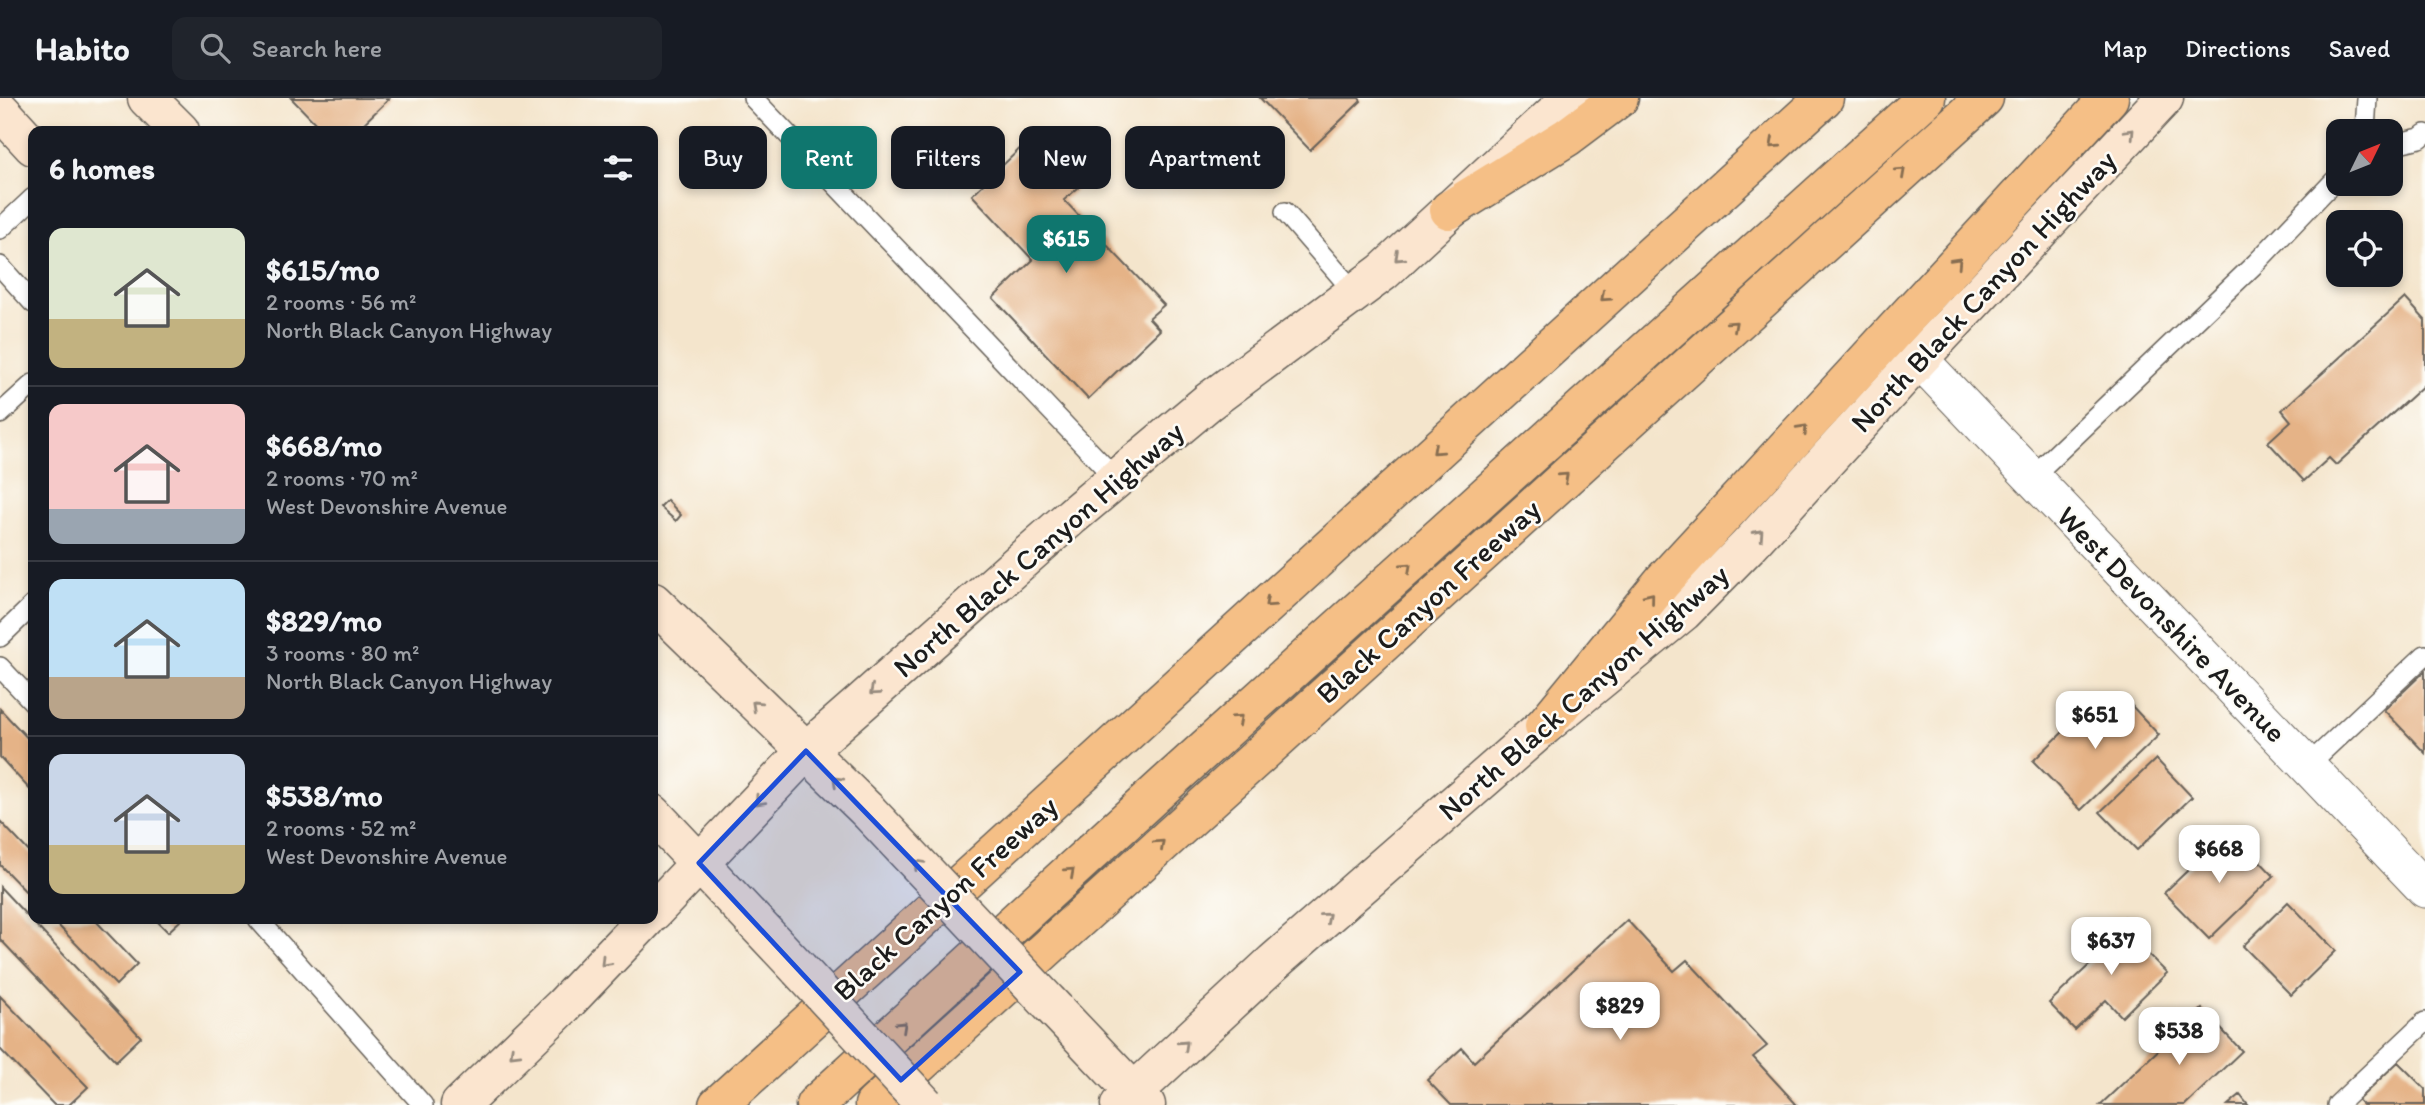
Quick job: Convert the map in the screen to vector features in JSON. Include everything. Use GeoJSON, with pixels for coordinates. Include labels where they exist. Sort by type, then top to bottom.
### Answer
{"type":"FeatureCollection","features":[{"type":"Feature","properties":{"kind":"highway"},"geometry":{"type":"LineString","coordinates":[[1449,210],[1567,137],[1619,98]]}},
{"type":"Feature","properties":{"kind":"highway","name":"Black Canyon Freeway"},"geometry":{"type":"LineString","coordinates":[[718,1105],[1824,98]]}},
{"type":"Feature","properties":{"kind":"highway"},"geometry":{"type":"LineString","coordinates":[[816,1105],[1165,785],[1926,98]]}},
{"type":"Feature","properties":{"kind":"highway","name":"Black Canyon Freeway"},"geometry":{"type":"LineString","coordinates":[[874,1105],[1984,98]]}},
{"type":"Feature","properties":{"kind":"highway"},"geometry":{"type":"LineString","coordinates":[[1544,726],[1663,581],[2109,98]]}},
{"type":"Feature","properties":{"kind":"main road"},"geometry":{"type":"LineString","coordinates":[[147,98],[175,126]]}},
{"type":"Feature","properties":{"kind":"main road","name":"North Black Canyon Highway"},"geometry":{"type":"LineString","coordinates":[[658,907],[806,751],[1208,402],[1383,272],[1571,98]]}},
{"type":"Feature","properties":{"kind":"main road","name":"North Black Canyon Highway"},"geometry":{"type":"LineString","coordinates":[[1133,1101],[1274,962],[1544,726],[1683,612],[1749,545],[2164,98]]}},
{"type":"Feature","properties":{"kind":"main road"},"geometry":{"type":"LineString","coordinates":[[658,607],[868,811],[1084,1041],[1133,1101]]}},
{"type":"Feature","properties":{"kind":"main road"},"geometry":{"type":"LineString","coordinates":[[658,819],[925,1105]]}},
{"type":"Feature","properties":{"kind":"main road"},"geometry":{"type":"LineString","coordinates":[[460,1105],[563,1006],[641,924]]}},
{"type":"Feature","properties":{"kind":"street","name":"West Devonshire Avenue"},"geometry":{"type":"LineString","coordinates":[[1919,359],[2425,889]]}},
{"type":"Feature","properties":{"kind":"lane"},"geometry":{"type":"LineString","coordinates":[[752,98],[1116,480]]}},
{"type":"Feature","properties":{"kind":"lane"},"geometry":{"type":"LineString","coordinates":[[2366,119],[2367,98]]}},
{"type":"Feature","properties":{"kind":"lane"},"geometry":{"type":"LineString","coordinates":[[2403,142],[2425,134]]}},
{"type":"Feature","properties":{"kind":"lane"},"geometry":{"type":"LineString","coordinates":[[2032,477],[2256,263],[2326,190]]}},
{"type":"Feature","properties":{"kind":"lane"},"geometry":{"type":"LineString","coordinates":[[0,229],[28,203]]}},
{"type":"Feature","properties":{"kind":"lane"},"geometry":{"type":"LineString","coordinates":[[1285,212],[1355,293]]}},
{"type":"Feature","properties":{"kind":"lane"},"geometry":{"type":"LineString","coordinates":[[0,266],[28,297]]}},
{"type":"Feature","properties":{"kind":"lane"},"geometry":{"type":"LineString","coordinates":[[0,414],[28,389]]}},
{"type":"Feature","properties":{"kind":"lane"},"geometry":{"type":"LineString","coordinates":[[0,637],[28,610]]}},
{"type":"Feature","properties":{"kind":"lane"},"geometry":{"type":"LineString","coordinates":[[2307,766],[2425,655]]}},
{"type":"Feature","properties":{"kind":"lane"},"geometry":{"type":"LineString","coordinates":[[0,667],[28,697]]}},
{"type":"Feature","properties":{"kind":"lane"},"geometry":{"type":"LineString","coordinates":[[262,924],[423,1105]]}},
{"type":"Feature","properties":{"kind":"lane"},"geometry":{"type":"LineString","coordinates":[[2337,1105],[2425,1022]]}},
{"type":"Feature","properties":{"kind":"highlighted area"},"geometry":{"type":"Polygon","coordinates":[[[806,751],[1020,972],[901,1080],[699,863],[806,751]]]}},
{"type":"Feature","properties":{"kind":"building"},"geometry":{"type":"Polygon","coordinates":[[[291,98],[390,98],[361,126],[318,126],[291,98]]]}},
{"type":"Feature","properties":{"kind":"building"},"geometry":{"type":"Polygon","coordinates":[[[1260,98],[1359,98],[1361,101],[1310,150],[1260,98]]]}},
{"type":"Feature","properties":{"kind":"building"},"geometry":{"type":"Polygon","coordinates":[[[1019,150],[1019,189],[1077,189],[1064,200],[1164,305],[1149,318],[1160,330],[1088,399],[993,298],[1033,260],[972,195],[978,189],[1005,189],[1005,163],[1019,150]]]}},
{"type":"Feature","properties":{"kind":"building"},"geometry":{"type":"Polygon","coordinates":[[[2405,298],[2425,320],[2425,384],[2336,465],[2329,458],[2304,481],[2268,442],[2291,421],[2282,410],[2405,298]]]}},
{"type":"Feature","properties":{"kind":"building"},"geometry":{"type":"Polygon","coordinates":[[[667,500],[681,515],[676,521],[660,507],[667,500]]]}},
{"type":"Feature","properties":{"kind":"building"},"geometry":{"type":"Polygon","coordinates":[[[2425,671],[2425,753],[2384,710],[2425,671]]]}},
{"type":"Feature","properties":{"kind":"building"},"geometry":{"type":"Polygon","coordinates":[[[2098,698],[2116,718],[2130,704],[2159,735],[2081,810],[2033,761],[2098,698]]]}},
{"type":"Feature","properties":{"kind":"building"},"geometry":{"type":"Polygon","coordinates":[[[0,709],[28,739],[28,788],[0,757],[0,709]]]}},
{"type":"Feature","properties":{"kind":"building"},"geometry":{"type":"Polygon","coordinates":[[[2156,759],[2192,797],[2137,850],[2100,812],[2156,759]]]}},
{"type":"Feature","properties":{"kind":"building"},"geometry":{"type":"Polygon","coordinates":[[[0,821],[28,851],[28,894],[0,865],[0,821]]]}},
{"type":"Feature","properties":{"kind":"building"},"geometry":{"type":"Polygon","coordinates":[[[2230,830],[2274,876],[2209,939],[2164,893],[2230,830]]]}},
{"type":"Feature","properties":{"kind":"building"},"geometry":{"type":"Polygon","coordinates":[[[0,887],[28,917],[28,924],[35,924],[141,1037],[116,1061],[0,939],[0,887]]]}},
{"type":"Feature","properties":{"kind":"building"},"geometry":{"type":"Polygon","coordinates":[[[2288,902],[2336,951],[2291,995],[2243,946],[2288,902]]]}},
{"type":"Feature","properties":{"kind":"building"},"geometry":{"type":"Polygon","coordinates":[[[2124,917],[2148,943],[2143,949],[2167,973],[2122,1017],[2106,1000],[2075,1030],[2049,1003],[2100,955],[2093,948],[2124,917]]]}},
{"type":"Feature","properties":{"kind":"building"},"geometry":{"type":"Polygon","coordinates":[[[1627,920],[1674,971],[1687,960],[1767,1046],[1753,1057],[1797,1105],[1451,1105],[1427,1080],[1462,1048],[1474,1062],[1627,920]]]}},
{"type":"Feature","properties":{"kind":"building"},"geometry":{"type":"Polygon","coordinates":[[[57,924],[99,924],[137,964],[116,985],[57,924]]]}},
{"type":"Feature","properties":{"kind":"building"},"geometry":{"type":"Polygon","coordinates":[[[160,924],[177,924],[168,932],[160,924]]]}},
{"type":"Feature","properties":{"kind":"building"},"geometry":{"type":"Polygon","coordinates":[[[0,996],[88,1087],[69,1105],[54,1105],[0,1049],[0,996]]]}},
{"type":"Feature","properties":{"kind":"building"},"geometry":{"type":"Polygon","coordinates":[[[2202,1009],[2242,1051],[2185,1105],[2100,1105],[2202,1009]]]}},
{"type":"Feature","properties":{"kind":"building"},"geometry":{"type":"Polygon","coordinates":[[[2398,1062],[2425,1089],[2425,1105],[2363,1105],[2358,1100],[2398,1062]]]}},
{"type":"Feature","properties":{"kind":"building"},"geometry":{"type":"Polygon","coordinates":[[[2240,1095],[2248,1105],[2228,1105],[2240,1095]]]}}]}
